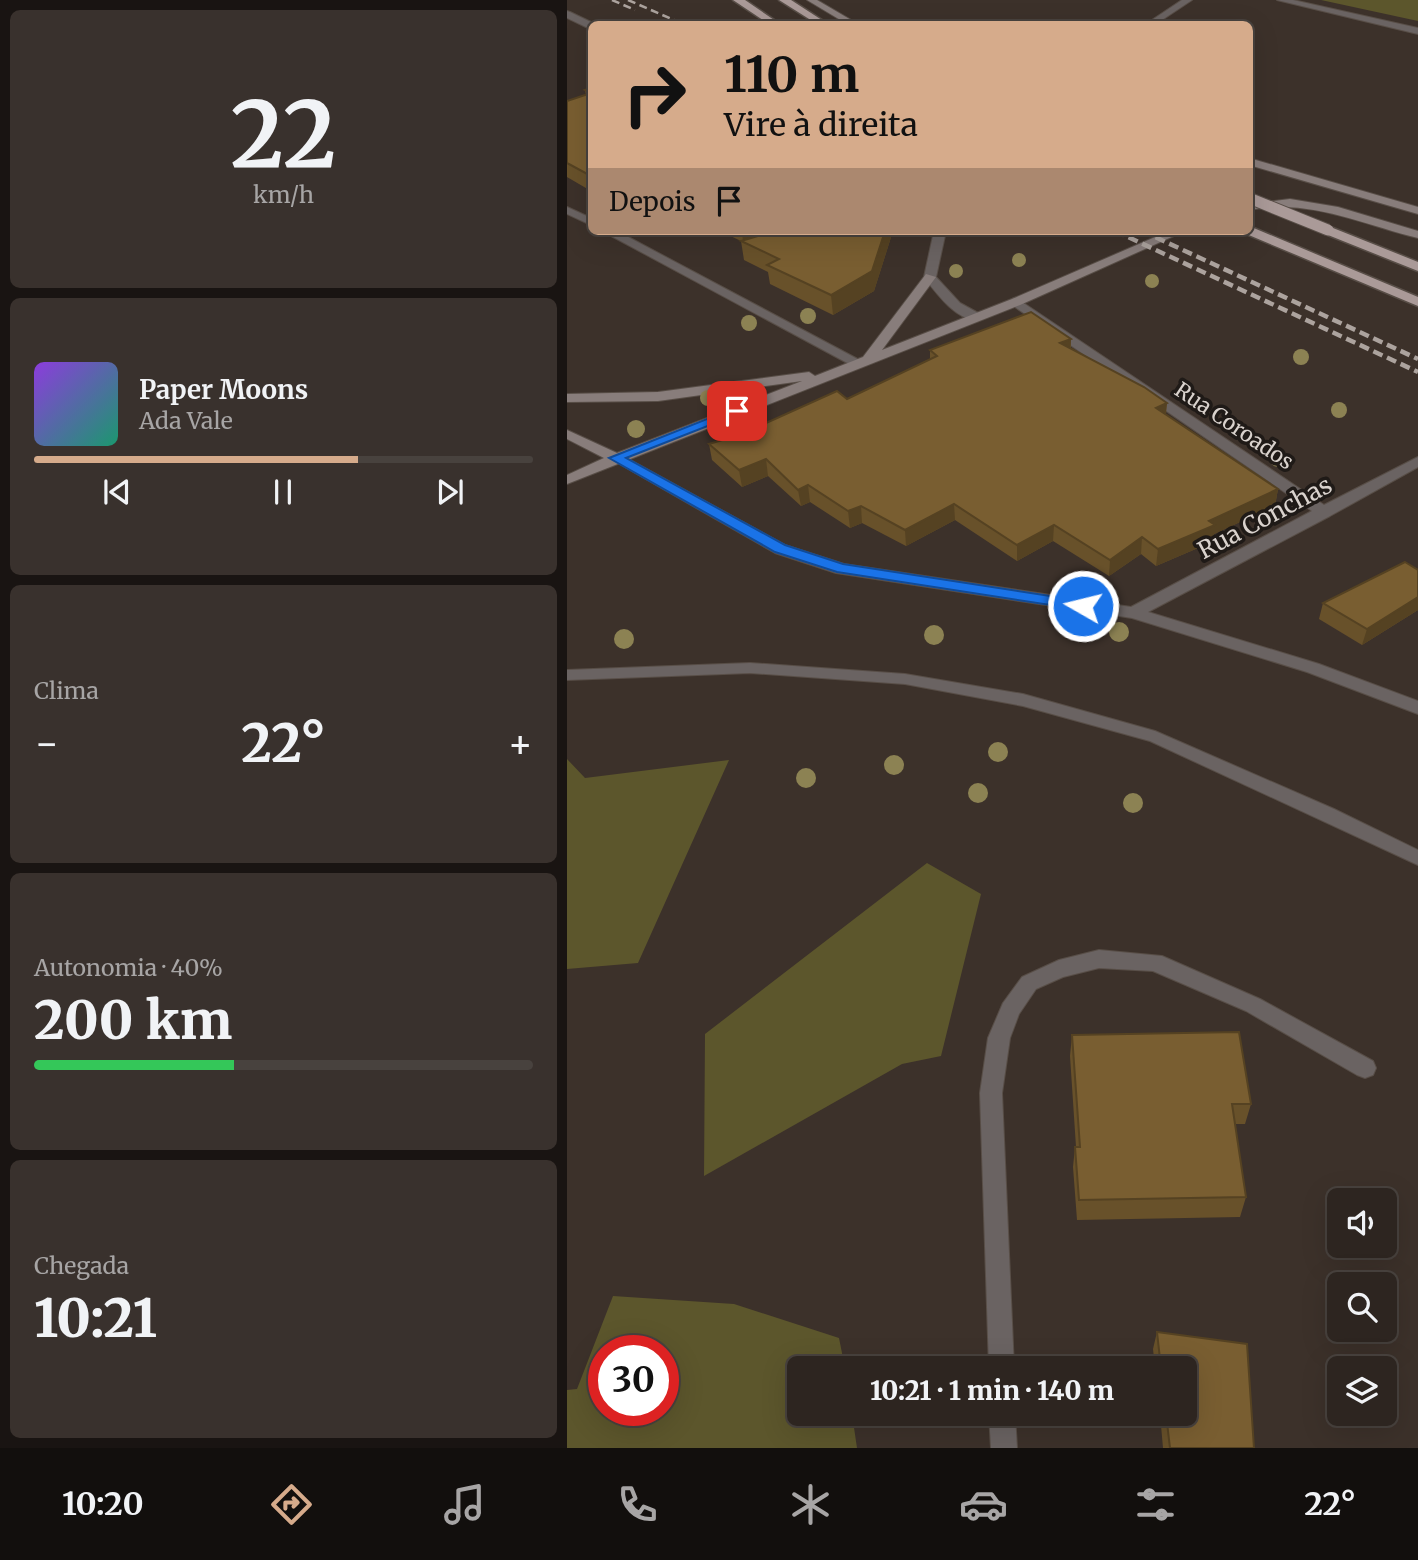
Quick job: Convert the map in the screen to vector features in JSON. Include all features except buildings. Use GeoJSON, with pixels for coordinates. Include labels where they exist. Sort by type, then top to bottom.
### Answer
{"type":"FeatureCollection","features":[{"type":"Feature","properties":{"kind":"highway"},"geometry":{"type":"LineString","coordinates":[[738,0],[770,21]]}},
{"type":"Feature","properties":{"kind":"highway"},"geometry":{"type":"LineString","coordinates":[[784,0],[818,21]]}},
{"type":"Feature","properties":{"kind":"highway"},"geometry":{"type":"LineString","coordinates":[[802,0],[828,21]]}},
{"type":"Feature","properties":{"kind":"highway"},"geometry":{"type":"LineString","coordinates":[[1253,200],[1418,267]]}},
{"type":"Feature","properties":{"kind":"highway"},"geometry":{"type":"LineString","coordinates":[[1253,232],[1418,302]]}},
{"type":"Feature","properties":{"kind":"main road"},"geometry":{"type":"LineString","coordinates":[[811,0],[848,21]]}},
{"type":"Feature","properties":{"kind":"main road"},"geometry":{"type":"LineString","coordinates":[[1253,162],[1418,211]]}},
{"type":"Feature","properties":{"kind":"main road"},"geometry":{"type":"LineString","coordinates":[[1253,206],[1280,201],[1320,208],[1418,234]]}},
{"type":"Feature","properties":{"kind":"main road"},"geometry":{"type":"LineString","coordinates":[[567,480],[616,458],[1016,302],[1170,235]]}},
{"type":"Feature","properties":{"kind":"main road"},"geometry":{"type":"LineString","coordinates":[[863,361],[930,277]]}},
{"type":"Feature","properties":{"kind":"main road"},"geometry":{"type":"LineString","coordinates":[[567,398],[604,401],[663,397],[833,373]]}},
{"type":"Feature","properties":{"kind":"main road"},"geometry":{"type":"LineString","coordinates":[[567,434],[616,458]]}},
{"type":"Feature","properties":{"kind":"street"},"geometry":{"type":"LineString","coordinates":[[1156,21],[1188,0]]}},
{"type":"Feature","properties":{"kind":"street"},"geometry":{"type":"LineString","coordinates":[[1281,0],[1418,31]]}},
{"type":"Feature","properties":{"kind":"street"},"geometry":{"type":"LineString","coordinates":[[567,15],[588,25]]}},
{"type":"Feature","properties":{"kind":"street"},"geometry":{"type":"LineString","coordinates":[[567,209],[588,220]]}},
{"type":"Feature","properties":{"kind":"street"},"geometry":{"type":"LineString","coordinates":[[616,235],[863,361]]}},
{"type":"Feature","properties":{"kind":"street"},"geometry":{"type":"LineString","coordinates":[[939,235],[930,277],[956,306],[976,317]]}},
{"type":"Feature","properties":{"kind":"street","name":"Rua Coroados"},"geometry":{"type":"LineString","coordinates":[[1016,302],[1325,513]]}},
{"type":"Feature","properties":{"kind":"street"},"geometry":{"type":"LineString","coordinates":[[616,458],[780,549],[842,569],[1133,613],[1313,668],[1418,708]]}},
{"type":"Feature","properties":{"kind":"street","name":"Rua Conchas"},"geometry":{"type":"LineString","coordinates":[[1133,613],[1325,513],[1418,461]]}},
{"type":"Feature","properties":{"kind":"street"},"geometry":{"type":"LineString","coordinates":[[1001,1356],[991,1093],[999,1038],[1010,1009],[1029,983],[1059,969],[1099,959],[1155,962],[1253,1005],[1365,1068]]}},
{"type":"Feature","properties":{"kind":"street"},"geometry":{"type":"LineString","coordinates":[[1003,1426],[1004,1448]]}},
{"type":"Feature","properties":{"kind":"lane"},"geometry":{"type":"LineString","coordinates":[[567,675],[750,668],[905,679],[1023,701],[1155,737],[1328,814],[1418,858]]}},
{"type":"Feature","properties":{"kind":"shaded area"},"geometry":{"type":"Polygon","coordinates":[[[1321,0],[1418,0],[1418,21],[1321,0]]]}},
{"type":"Feature","properties":{"kind":"shaded area"},"geometry":{"type":"Polygon","coordinates":[[[567,759],[585,778],[729,760],[638,963],[567,969],[567,759]]]}},
{"type":"Feature","properties":{"kind":"shaded area"},"geometry":{"type":"Polygon","coordinates":[[[927,863],[981,894],[941,1056],[902,1064],[704,1176],[705,1034],[927,863]]]}},
{"type":"Feature","properties":{"kind":"shaded area"},"geometry":{"type":"Polygon","coordinates":[[[613,1296],[734,1304],[839,1338],[843,1356],[787,1356],[787,1426],[854,1426],[857,1448],[567,1448],[567,1390],[577,1389],[588,1361],[588,1426],[679,1426],[679,1335],[598,1335],[613,1296]]]}},
{"type":"Feature","properties":{"kind":"railway"},"geometry":{"type":"LineString","coordinates":[[612,0],[635,10]]}},
{"type":"Feature","properties":{"kind":"railway"},"geometry":{"type":"LineString","coordinates":[[628,0],[676,21]]}},
{"type":"Feature","properties":{"kind":"railway"},"geometry":{"type":"LineString","coordinates":[[1124,235],[1418,372]]}},
{"type":"Feature","properties":{"kind":"railway"},"geometry":{"type":"LineString","coordinates":[[1151,235],[1418,359]]}},
{"type":"Feature","properties":{"kind":"route"},"geometry":{"type":"LineString","coordinates":[[737,411],[616,458],[780,549],[842,569],[1083,606]]}}]}
